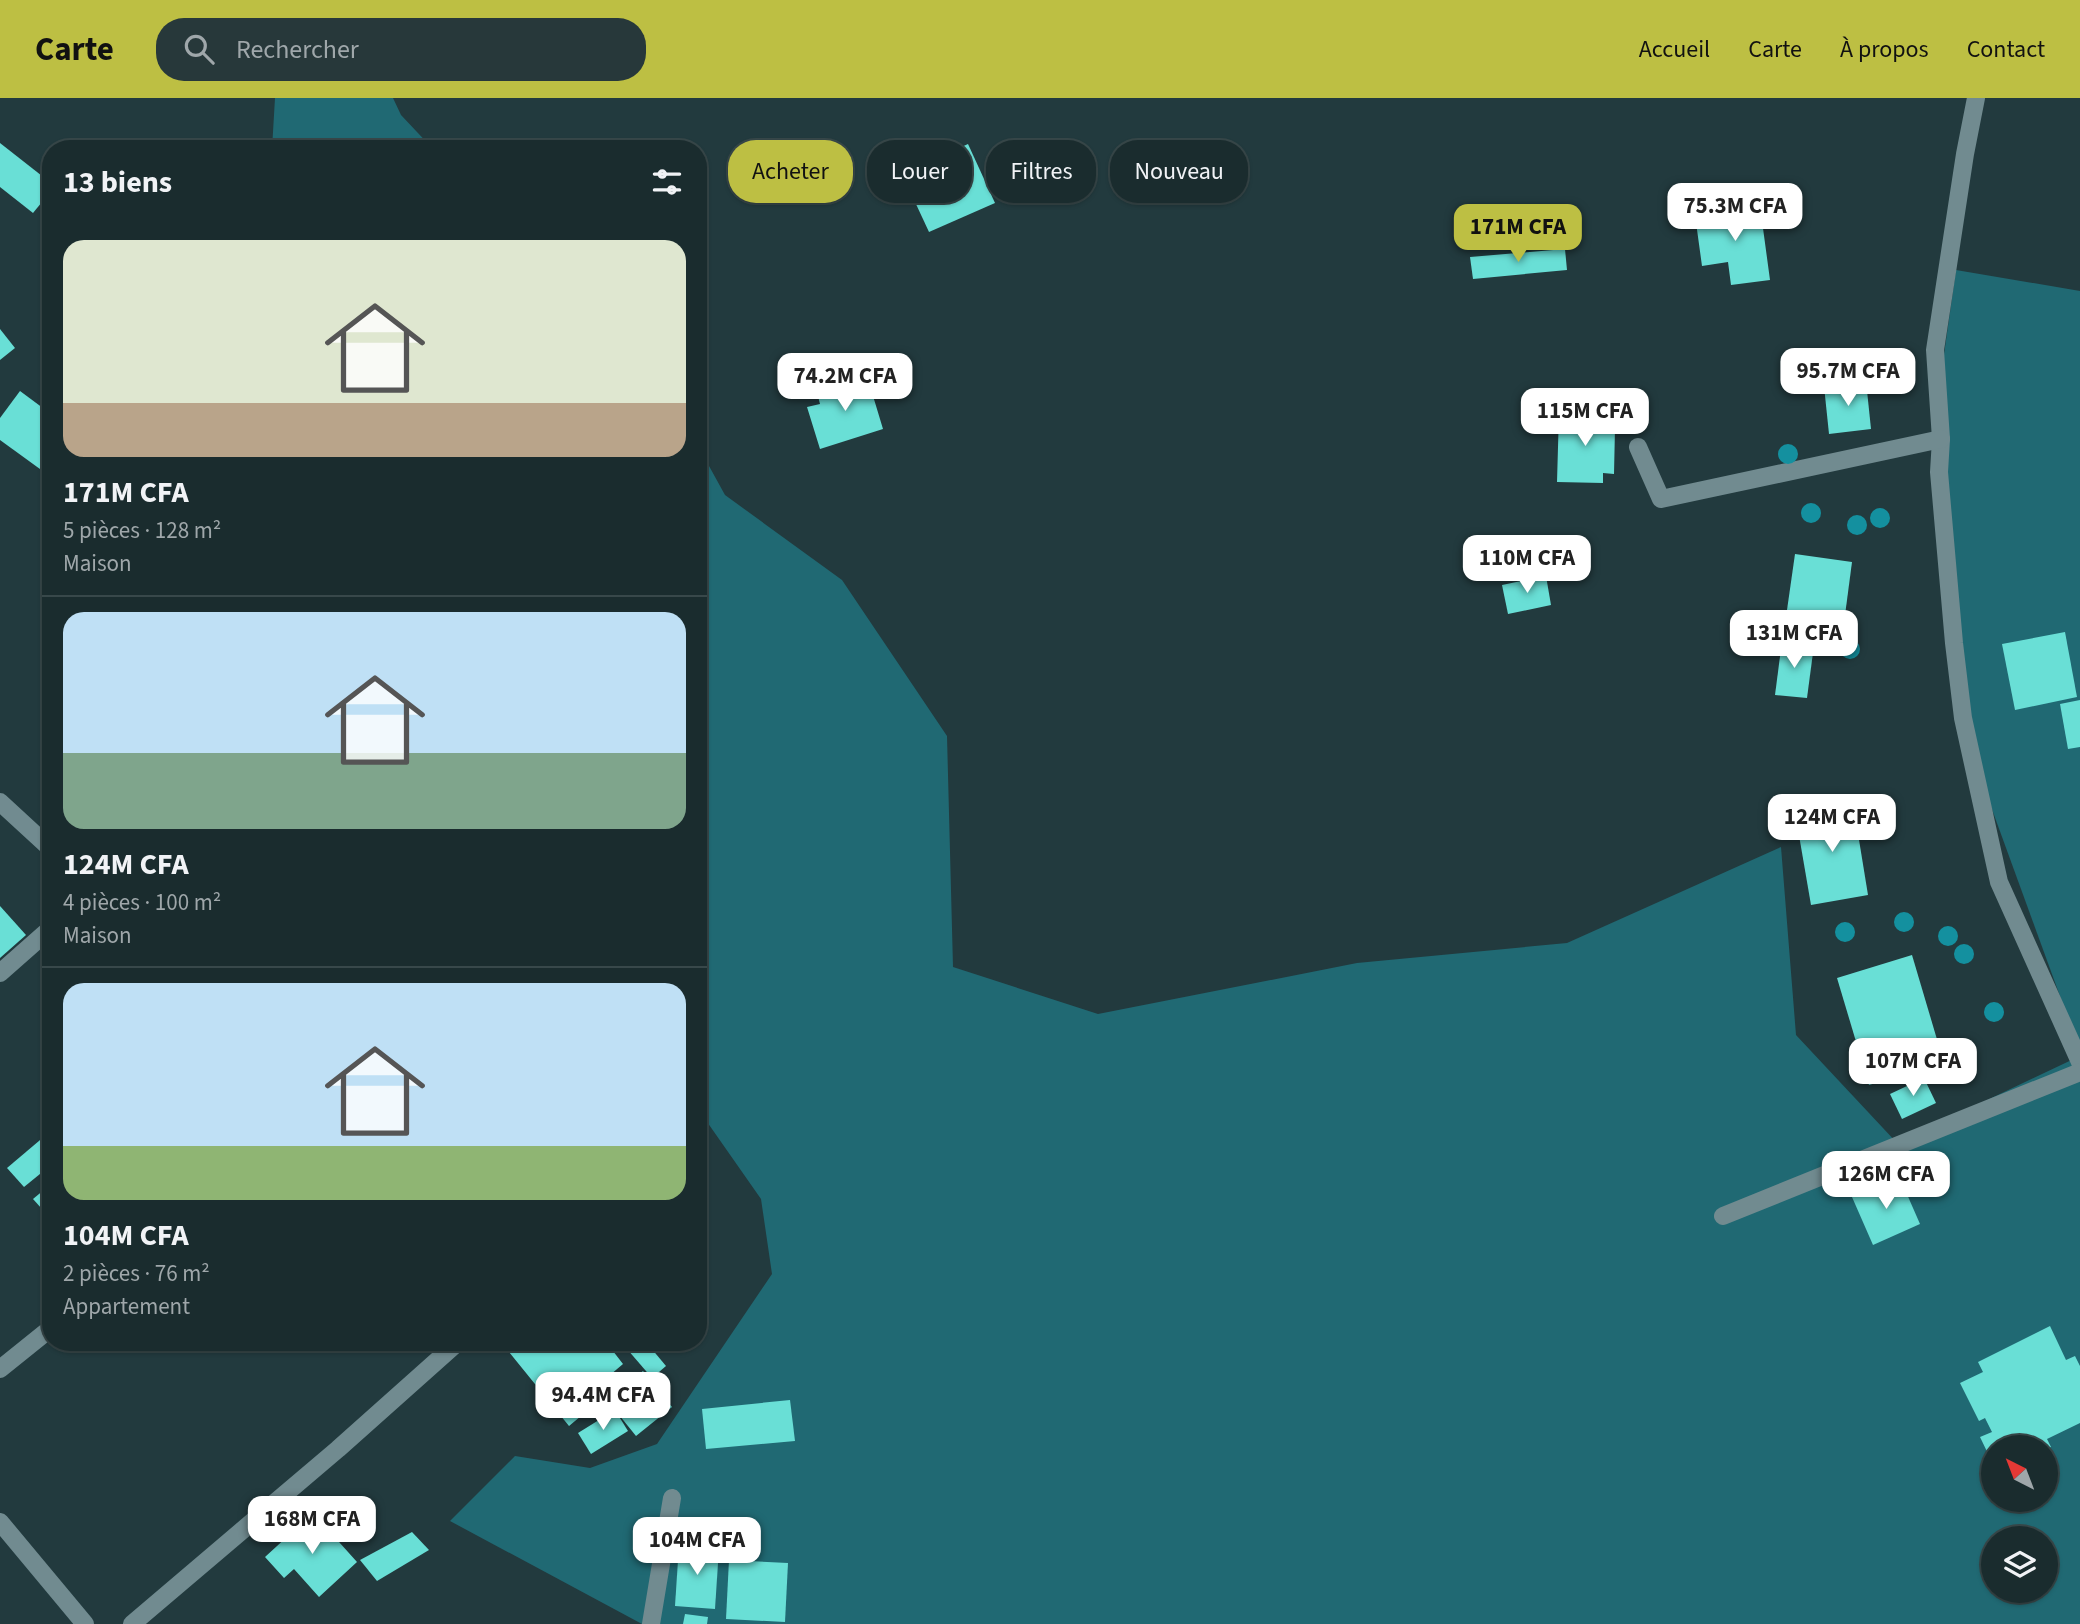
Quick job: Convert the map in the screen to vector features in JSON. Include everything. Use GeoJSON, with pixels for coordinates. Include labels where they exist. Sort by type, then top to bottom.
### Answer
{"type":"FeatureCollection","features":[{"type":"Feature","properties":{"kind":"street"},"geometry":{"type":"LineString","coordinates":[[1976,98],[1935,350],[1941,439],[1939,472],[1954,643],[1963,718],[1999,882],[2080,1062]]}},
{"type":"Feature","properties":{"kind":"street"},"geometry":{"type":"LineString","coordinates":[[1638,447],[1661,499],[1941,439]]}},
{"type":"Feature","properties":{"kind":"street"},"geometry":{"type":"LineString","coordinates":[[0,802],[42,841]]}},
{"type":"Feature","properties":{"kind":"street"},"geometry":{"type":"LineString","coordinates":[[0,973],[42,936]]}},
{"type":"Feature","properties":{"kind":"street"},"geometry":{"type":"LineString","coordinates":[[1723,1216],[2080,1072]]}},
{"type":"Feature","properties":{"kind":"street"},"geometry":{"type":"LineString","coordinates":[[0,1369],[42,1335]]}},
{"type":"Feature","properties":{"kind":"street"},"geometry":{"type":"LineString","coordinates":[[132,1624],[448,1351]]}},
{"type":"Feature","properties":{"kind":"street"},"geometry":{"type":"LineString","coordinates":[[651,1624],[672,1498]]}},
{"type":"Feature","properties":{"kind":"street"},"geometry":{"type":"LineString","coordinates":[[0,1522],[85,1624]]}},
{"type":"Feature","properties":{"kind":"shaded area"},"geometry":{"type":"Polygon","coordinates":[[[275,98],[393,98],[401,115],[425,140],[273,140],[275,98]]]}},
{"type":"Feature","properties":{"kind":"shaded area"},"geometry":{"type":"Polygon","coordinates":[[[1956,270],[2080,291],[2080,1051],[1958,716],[1933,432],[1956,270]]]}},
{"type":"Feature","properties":{"kind":"shaded area"},"geometry":{"type":"Polygon","coordinates":[[[707,462],[725,495],[842,580],[947,736],[953,967],[1098,1014],[1357,963],[1567,943],[1781,847],[1796,1035],[1897,1143],[2080,1056],[2080,1624],[642,1624],[450,1521],[515,1456],[590,1468],[657,1444],[772,1274],[761,1199],[707,1122],[707,462]]]}},
{"type":"Feature","properties":{"kind":"building"},"geometry":{"type":"Polygon","coordinates":[[[0,143],[42,176],[42,202],[33,213],[0,187],[0,143]]]}},
{"type":"Feature","properties":{"kind":"building"},"geometry":{"type":"Polygon","coordinates":[[[972,153],[986,183],[986,203],[995,203],[929,232],[916,203],[972,203],[972,153]]]}},
{"type":"Feature","properties":{"kind":"building"},"geometry":{"type":"Polygon","coordinates":[[[1760,206],[1770,280],[1731,285],[1728,262],[1702,266],[1695,215],[1760,206]]]}},
{"type":"Feature","properties":{"kind":"building"},"geometry":{"type":"Polygon","coordinates":[[[1565,249],[1567,270],[1473,279],[1470,257],[1565,249]]]}},
{"type":"Feature","properties":{"kind":"building"},"geometry":{"type":"Polygon","coordinates":[[[0,329],[15,348],[0,360],[0,329]]]}},
{"type":"Feature","properties":{"kind":"building"},"geometry":{"type":"Polygon","coordinates":[[[867,376],[883,429],[820,449],[807,407],[820,404],[817,392],[867,376]]]}},
{"type":"Feature","properties":{"kind":"building"},"geometry":{"type":"Polygon","coordinates":[[[1866,381],[1871,429],[1829,434],[1824,386],[1866,381]]]}},
{"type":"Feature","properties":{"kind":"building"},"geometry":{"type":"Polygon","coordinates":[[[20,391],[42,407],[42,470],[0,440],[0,418],[20,391]]]}},
{"type":"Feature","properties":{"kind":"building"},"geometry":{"type":"Polygon","coordinates":[[[1559,412],[1605,412],[1605,428],[1615,428],[1614,474],[1603,473],[1603,483],[1557,482],[1559,412]]]}},
{"type":"Feature","properties":{"kind":"building"},"geometry":{"type":"Polygon","coordinates":[[[1795,554],[1852,562],[1842,638],[1784,631],[1795,554]]]}},
{"type":"Feature","properties":{"kind":"building"},"geometry":{"type":"Polygon","coordinates":[[[1546,576],[1551,605],[1508,614],[1502,585],[1546,576]]]}},
{"type":"Feature","properties":{"kind":"building"},"geometry":{"type":"Polygon","coordinates":[[[2065,632],[2077,697],[2015,710],[2002,644],[2065,632]]]}},
{"type":"Feature","properties":{"kind":"building"},"geometry":{"type":"Polygon","coordinates":[[[1782,641],[1814,645],[1807,698],[1775,695],[1782,641]]]}},
{"type":"Feature","properties":{"kind":"building"},"geometry":{"type":"Polygon","coordinates":[[[2080,700],[2080,747],[2068,749],[2060,704],[2080,700]]]}},
{"type":"Feature","properties":{"kind":"building"},"geometry":{"type":"Polygon","coordinates":[[[1853,803],[1868,895],[1811,905],[1795,812],[1853,803]]]}},
{"type":"Feature","properties":{"kind":"building"},"geometry":{"type":"Polygon","coordinates":[[[0,906],[26,935],[0,958],[0,906]]]}},
{"type":"Feature","properties":{"kind":"building"},"geometry":{"type":"Polygon","coordinates":[[[1912,955],[1944,1063],[1869,1085],[1837,978],[1912,955]]]}},
{"type":"Feature","properties":{"kind":"building"},"geometry":{"type":"Polygon","coordinates":[[[1924,1078],[1936,1103],[1902,1119],[1890,1094],[1924,1078]]]}},
{"type":"Feature","properties":{"kind":"building"},"geometry":{"type":"Polygon","coordinates":[[[42,1138],[42,1172],[24,1187],[7,1168],[42,1138]]]}},
{"type":"Feature","properties":{"kind":"building"},"geometry":{"type":"Polygon","coordinates":[[[1899,1176],[1920,1224],[1873,1245],[1852,1197],[1899,1176]]]}},
{"type":"Feature","properties":{"kind":"building"},"geometry":{"type":"Polygon","coordinates":[[[42,1192],[42,1209],[33,1199],[42,1192]]]}},
{"type":"Feature","properties":{"kind":"building"},"geometry":{"type":"Polygon","coordinates":[[[2050,1326],[2066,1360],[2075,1356],[2080,1366],[2080,1423],[2055,1435],[1985,1435],[1992,1432],[1985,1418],[1979,1421],[1960,1383],[1983,1372],[1978,1362],[2050,1326]]]}},
{"type":"Feature","properties":{"kind":"building"},"geometry":{"type":"Polygon","coordinates":[[[508,1351],[613,1351],[623,1364],[597,1386],[605,1396],[569,1426],[508,1351]]]}},
{"type":"Feature","properties":{"kind":"building"},"geometry":{"type":"Polygon","coordinates":[[[629,1351],[654,1351],[666,1366],[652,1378],[629,1351]]]}},
{"type":"Feature","properties":{"kind":"building"},"geometry":{"type":"Polygon","coordinates":[[[643,1371],[672,1407],[636,1436],[607,1400],[643,1371]]]}},
{"type":"Feature","properties":{"kind":"building"},"geometry":{"type":"Polygon","coordinates":[[[790,1400],[795,1441],[706,1449],[702,1409],[790,1400]]]}},
{"type":"Feature","properties":{"kind":"building"},"geometry":{"type":"Polygon","coordinates":[[[615,1410],[628,1431],[591,1454],[578,1433],[615,1410]]]}},
{"type":"Feature","properties":{"kind":"building"},"geometry":{"type":"Polygon","coordinates":[[[313,1513],[357,1562],[319,1597],[294,1569],[284,1578],[265,1557],[313,1513]]]}},
{"type":"Feature","properties":{"kind":"building"},"geometry":{"type":"Polygon","coordinates":[[[412,1532],[429,1550],[377,1581],[360,1560],[412,1532]]]}},
{"type":"Feature","properties":{"kind":"building"},"geometry":{"type":"Polygon","coordinates":[[[679,1545],[719,1548],[715,1609],[675,1606],[679,1545]]]}},
{"type":"Feature","properties":{"kind":"building"},"geometry":{"type":"Polygon","coordinates":[[[729,1560],[788,1563],[785,1622],[726,1619],[729,1560]]]}},
{"type":"Feature","properties":{"kind":"building"},"geometry":{"type":"Polygon","coordinates":[[[685,1614],[708,1617],[707,1624],[683,1624],[685,1614]]]}}]}
